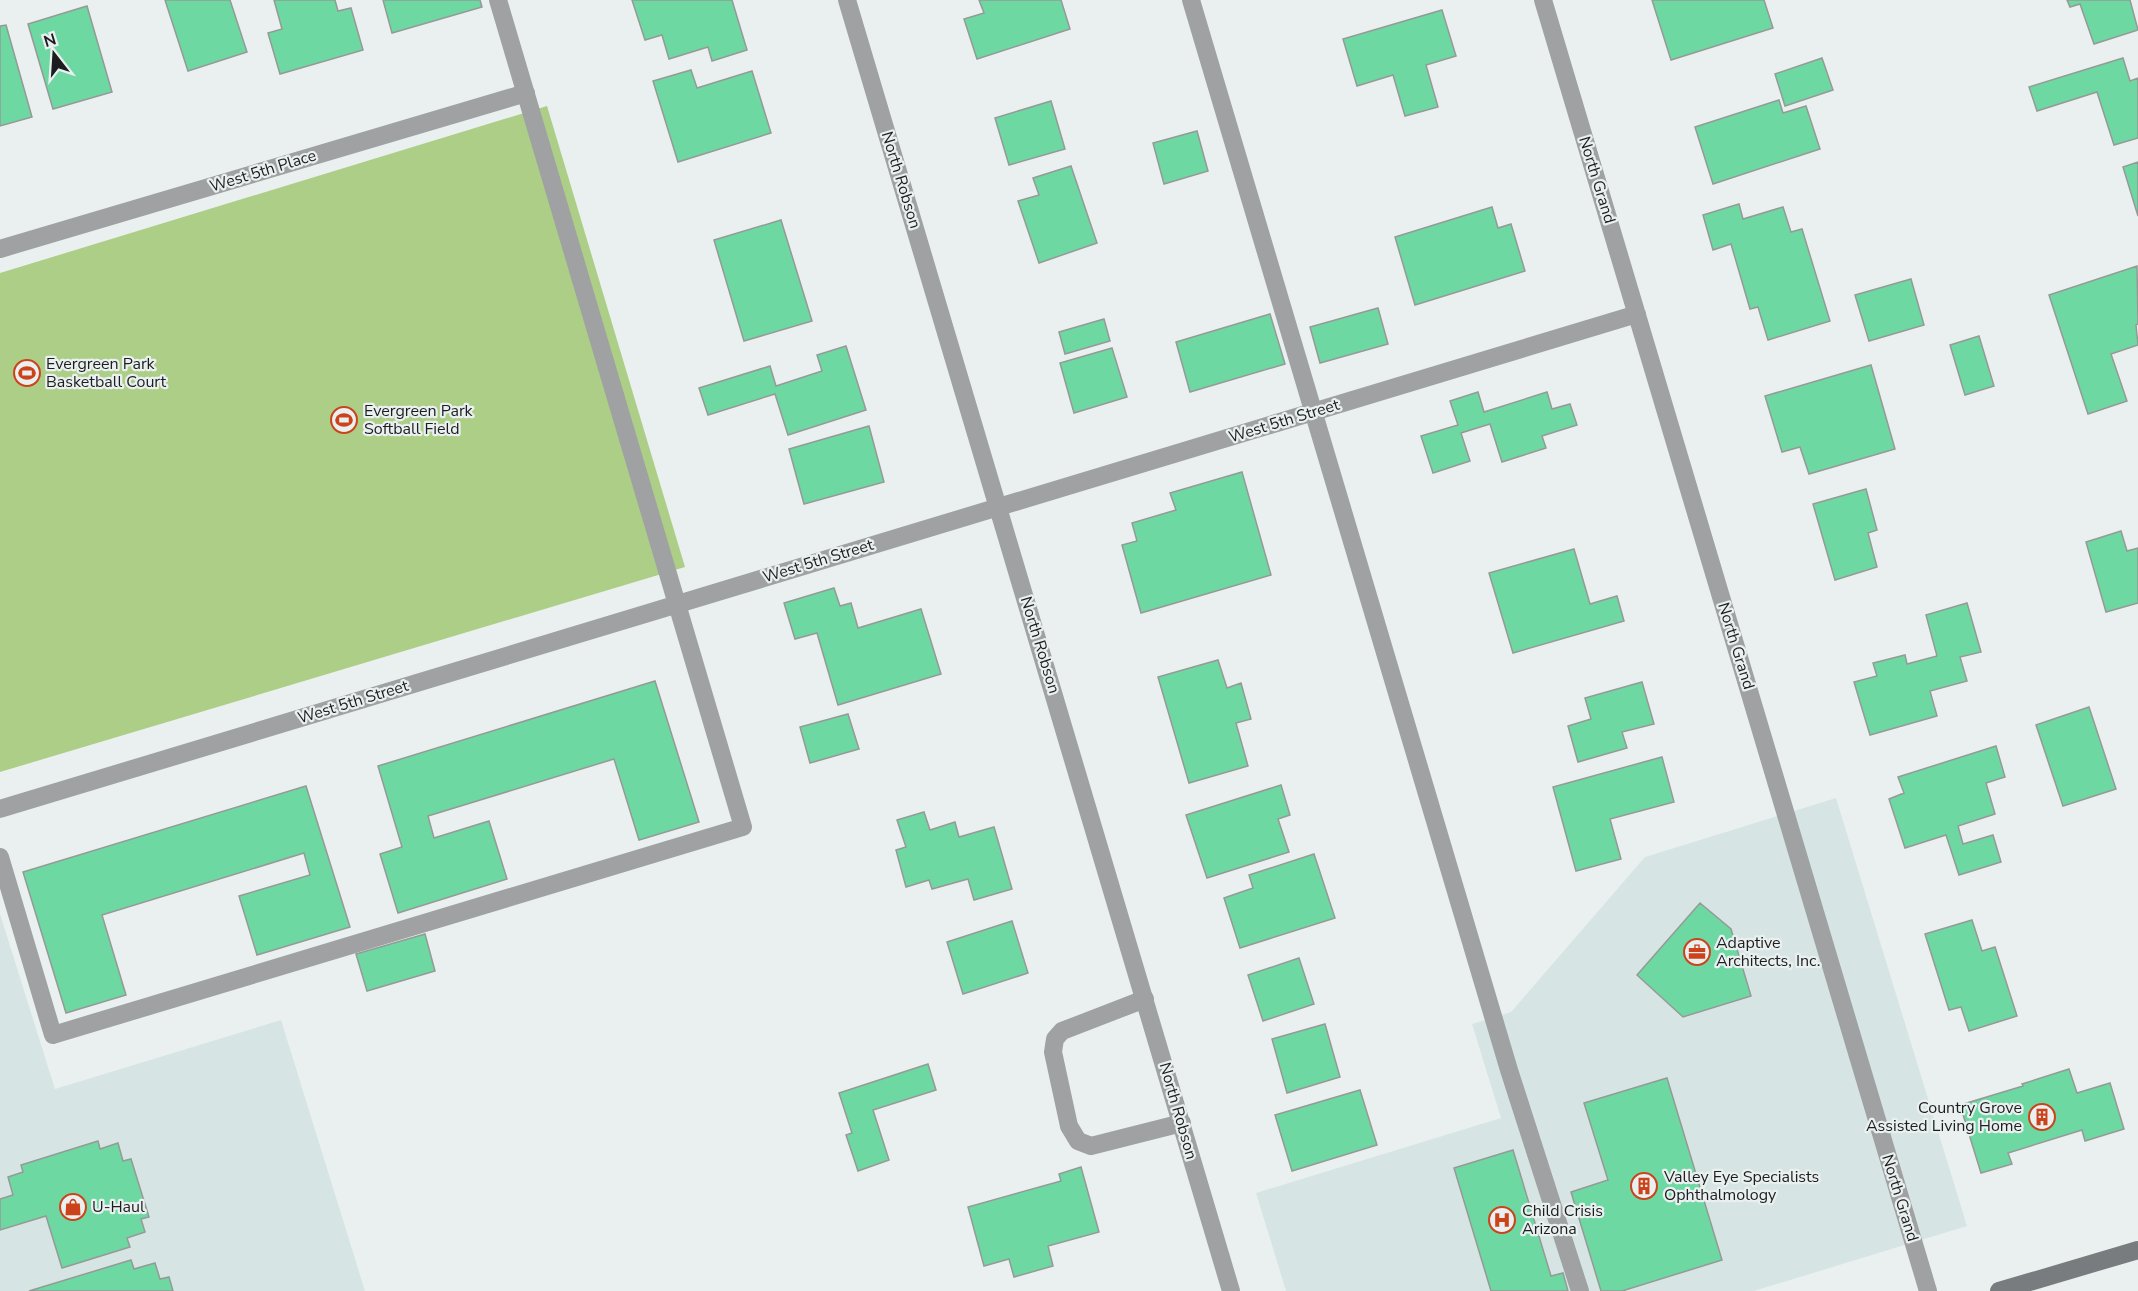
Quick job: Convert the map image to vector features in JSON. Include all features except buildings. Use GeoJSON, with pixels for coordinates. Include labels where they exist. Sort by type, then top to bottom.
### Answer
{"type":"FeatureCollection","features":[{"type":"Feature","properties":{"kind":"main road"},"geometry":{"type":"LineString","coordinates":[[1999,1291],[2138,1250]]}},
{"type":"Feature","properties":{"kind":"street"},"geometry":{"type":"LineString","coordinates":[[0,857],[53,1035],[743,827],[498,0]]}},
{"type":"Feature","properties":{"kind":"street","name":"North Robson"},"geometry":{"type":"LineString","coordinates":[[848,0],[1231,1291]]}},
{"type":"Feature","properties":{"kind":"street"},"geometry":{"type":"LineString","coordinates":[[1191,0],[1509,1070],[1580,1291]]}},
{"type":"Feature","properties":{"kind":"street","name":"North Grand"},"geometry":{"type":"LineString","coordinates":[[1543,0],[1928,1291]]}},
{"type":"Feature","properties":{"kind":"street","name":"West 5th Place"},"geometry":{"type":"LineString","coordinates":[[0,249],[526,93]]}},
{"type":"Feature","properties":{"kind":"street","name":"West 5th Street"},"geometry":{"type":"LineString","coordinates":[[0,809],[1637,314]]}},
{"type":"Feature","properties":{"kind":"street"},"geometry":{"type":"LineString","coordinates":[[1145,999],[1062,1031],[1055,1039],[1053,1052],[1069,1126],[1078,1141],[1091,1146],[1182,1123]]}},
{"type":"Feature","properties":{"kind":"shaded area"},"geometry":{"type":"Polygon","coordinates":[[[1836,798],[1967,1226],[1754,1291],[1286,1291],[1256,1193],[1501,1118],[1472,1024],[1511,1012],[1645,857],[1836,798]]]}},
{"type":"Feature","properties":{"kind":"shaded area"},"geometry":{"type":"Polygon","coordinates":[[[0,914],[55,1089],[281,1020],[365,1291],[0,1291],[0,914]]]}},
{"type":"Feature","properties":{"kind":"green space"},"geometry":{"type":"Polygon","coordinates":[[[547,106],[685,567],[0,772],[0,273],[547,106]]]}},
{"type":"Feature","properties":{"kind":"place","name":"Evergreen Park Basketball Court"},"geometry":{"type":"Point","coordinates":[27,373]}},
{"type":"Feature","properties":{"kind":"place","name":"Evergreen Park Softball Field"},"geometry":{"type":"Point","coordinates":[344,420]}},
{"type":"Feature","properties":{"kind":"place","name":"Adaptive Architects, Inc."},"geometry":{"type":"Point","coordinates":[1697,952]}},
{"type":"Feature","properties":{"kind":"place","name":"Country Grove Assisted Living Home"},"geometry":{"type":"Point","coordinates":[2042,1117]}},
{"type":"Feature","properties":{"kind":"place","name":"Valley Eye Specialists Ophthalmology"},"geometry":{"type":"Point","coordinates":[1644,1186]}},
{"type":"Feature","properties":{"kind":"place","name":"U-Haul"},"geometry":{"type":"Point","coordinates":[73,1207]}},
{"type":"Feature","properties":{"kind":"place","name":"Child Crisis Arizona"},"geometry":{"type":"Point","coordinates":[1502,1220]}}]}
